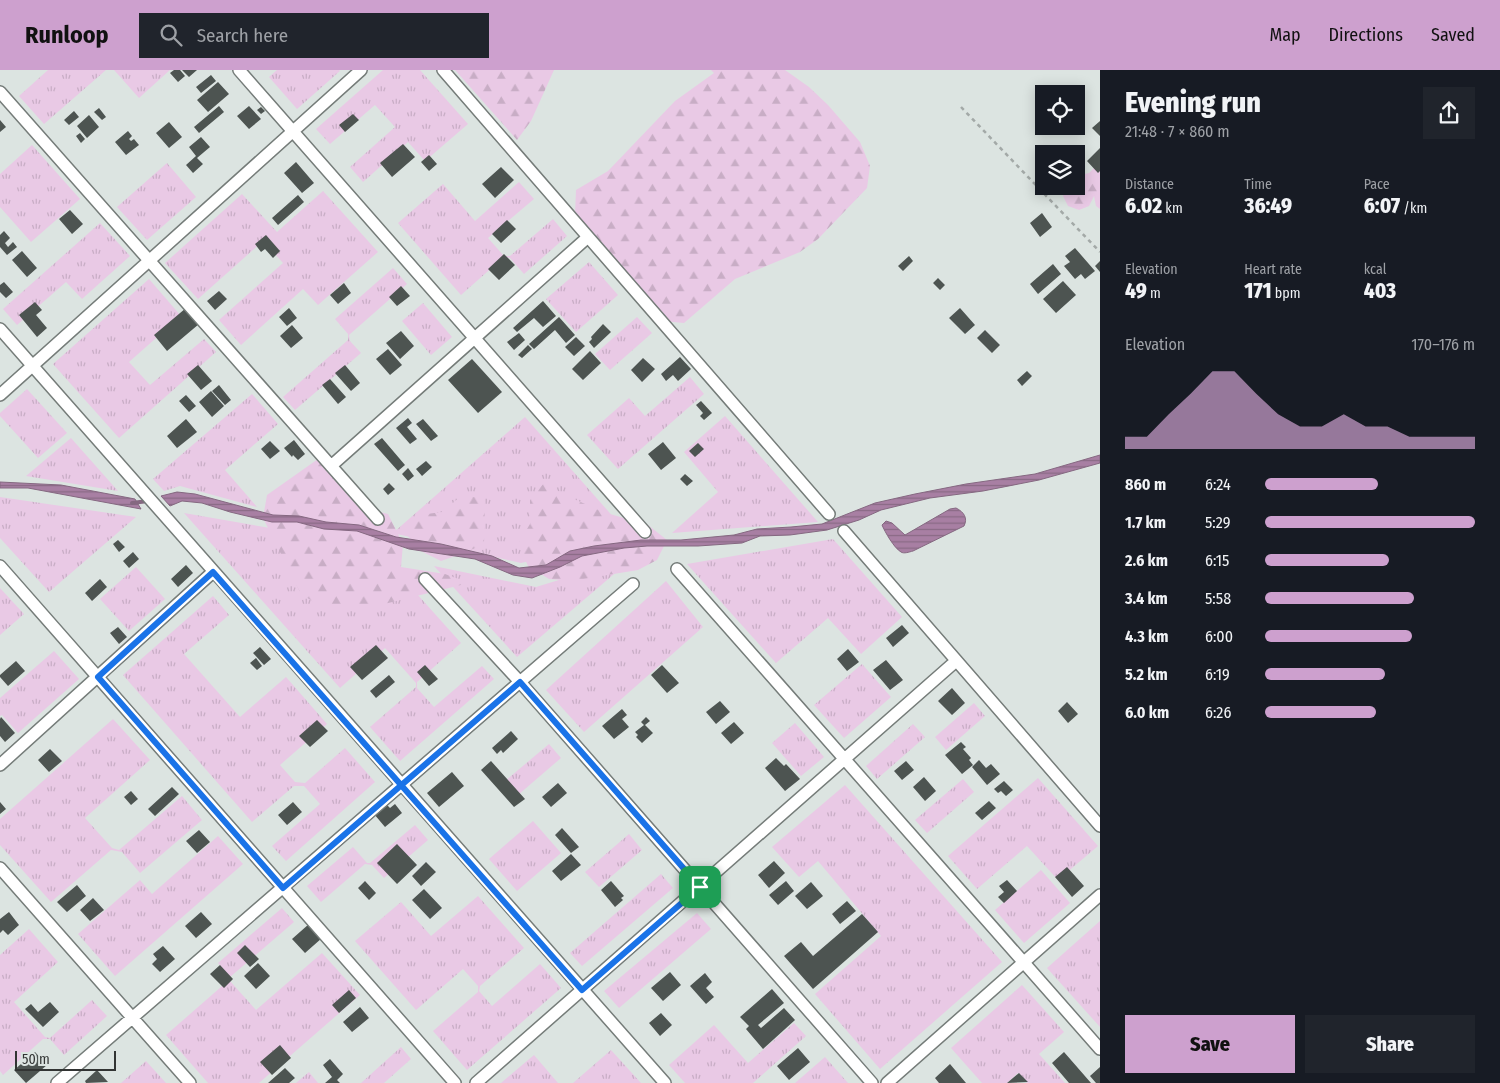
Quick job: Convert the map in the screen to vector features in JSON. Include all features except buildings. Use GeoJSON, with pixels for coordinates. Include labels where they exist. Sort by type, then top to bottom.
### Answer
{"type":"FeatureCollection","features":[{"type":"Feature","properties":{"kind":"street"},"geometry":{"type":"LineString","coordinates":[[239,70],[645,532]]}},
{"type":"Feature","properties":{"kind":"street"},"geometry":{"type":"LineString","coordinates":[[0,395],[362,70]]}},
{"type":"Feature","properties":{"kind":"street"},"geometry":{"type":"LineString","coordinates":[[443,70],[829,514]]}},
{"type":"Feature","properties":{"kind":"street"},"geometry":{"type":"LineString","coordinates":[[0,92],[378,519]]}},
{"type":"Feature","properties":{"kind":"street"},"geometry":{"type":"LineString","coordinates":[[331,466],[588,237]]}},
{"type":"Feature","properties":{"kind":"street"},"geometry":{"type":"LineString","coordinates":[[0,329],[665,1083]]}},
{"type":"Feature","properties":{"kind":"street"},"geometry":{"type":"LineString","coordinates":[[844,532],[1100,826]]}},
{"type":"Feature","properties":{"kind":"street"},"geometry":{"type":"LineString","coordinates":[[0,566],[455,1083]]}},
{"type":"Feature","properties":{"kind":"street"},"geometry":{"type":"LineString","coordinates":[[677,569],[1100,1049]]}},
{"type":"Feature","properties":{"kind":"street"},"geometry":{"type":"LineString","coordinates":[[0,765],[213,572]]}},
{"type":"Feature","properties":{"kind":"street"},"geometry":{"type":"LineString","coordinates":[[425,580],[520,682],[872,1083]]}},
{"type":"Feature","properties":{"kind":"street"},"geometry":{"type":"LineString","coordinates":[[57,1083],[633,584]]}},
{"type":"Feature","properties":{"kind":"street"},"geometry":{"type":"LineString","coordinates":[[476,1083],[956,661]]}},
{"type":"Feature","properties":{"kind":"street"},"geometry":{"type":"LineString","coordinates":[[0,868],[190,1083]]}},
{"type":"Feature","properties":{"kind":"street"},"geometry":{"type":"LineString","coordinates":[[887,1083],[1100,895]]}},
{"type":"Feature","properties":{"kind":"path"},"geometry":{"type":"LineString","coordinates":[[961,108],[1100,252]]}},
{"type":"Feature","properties":{"kind":"green space"},"geometry":{"type":"Polygon","coordinates":[[[48,70],[106,70],[44,124],[19,96],[48,70]]]}},
{"type":"Feature","properties":{"kind":"green space"},"geometry":{"type":"Polygon","coordinates":[[[114,70],[170,70],[139,98],[114,70]]]}},
{"type":"Feature","properties":{"kind":"green space"},"geometry":{"type":"Polygon","coordinates":[[[277,70],[340,71],[297,109],[269,77],[277,70]]]}},
{"type":"Feature","properties":{"kind":"green space"},"geometry":{"type":"Polygon","coordinates":[[[383,70],[420,70],[468,124],[425,161],[408,142],[363,182],[350,167],[395,127],[375,105],[330,144],[316,129],[383,70]]]}},
{"type":"Feature","properties":{"kind":"green space"},"geometry":{"type":"Polygon","coordinates":[[[455,70],[554,70],[531,121],[517,140],[455,70]]]}},
{"type":"Feature","properties":{"kind":"green space"},"geometry":{"type":"Polygon","coordinates":[[[711,70],[785,70],[809,87],[828,105],[860,142],[870,166],[867,188],[818,239],[800,252],[735,279],[684,323],[662,321],[585,235],[575,214],[576,190],[608,171],[675,101],[714,73],[711,70]]]}},
{"type":"Feature","properties":{"kind":"green space"},"geometry":{"type":"Polygon","coordinates":[[[32,145],[80,199],[31,242],[0,207],[0,174],[32,145]]]}},
{"type":"Feature","properties":{"kind":"green space"},"geometry":{"type":"Polygon","coordinates":[[[167,163],[196,197],[147,240],[117,207],[167,163]]]}},
{"type":"Feature","properties":{"kind":"green space"},"geometry":{"type":"Polygon","coordinates":[[[1100,163],[1100,209],[1096,206],[1094,196],[1089,206],[1079,210],[1068,206],[1063,195],[1085,195],[1085,174],[1089,173],[1100,163]]]}},
{"type":"Feature","properties":{"kind":"green space"},"geometry":{"type":"Polygon","coordinates":[[[519,182],[534,199],[488,238],[504,256],[510,256],[553,219],[567,236],[524,274],[510,258],[504,257],[461,295],[398,223],[443,184],[475,221],[519,182]]]}},
{"type":"Feature","properties":{"kind":"green space"},"geometry":{"type":"Polygon","coordinates":[[[323,191],[378,252],[318,305],[303,289],[241,345],[219,320],[283,263],[263,241],[198,299],[165,263],[242,194],[277,232],[323,191]]]}},
{"type":"Feature","properties":{"kind":"green space"},"geometry":{"type":"Polygon","coordinates":[[[100,223],[130,256],[82,299],[66,282],[17,325],[3,309],[100,223]]]}},
{"type":"Feature","properties":{"kind":"green space"},"geometry":{"type":"Polygon","coordinates":[[[589,262],[618,295],[576,332],[546,299],[589,262]]]}},
{"type":"Feature","properties":{"kind":"green space"},"geometry":{"type":"Polygon","coordinates":[[[393,268],[407,284],[349,335],[350,341],[361,353],[295,410],[283,397],[348,340],[348,334],[335,319],[393,268]]]}},
{"type":"Feature","properties":{"kind":"green space"},"geometry":{"type":"Polygon","coordinates":[[[149,279],[181,316],[129,362],[150,385],[204,339],[216,352],[119,438],[53,364],[149,279]]]}},
{"type":"Feature","properties":{"kind":"green space"},"geometry":{"type":"Polygon","coordinates":[[[423,303],[452,337],[431,355],[402,321],[423,303]]]}},
{"type":"Feature","properties":{"kind":"green space"},"geometry":{"type":"Polygon","coordinates":[[[637,317],[652,333],[610,370],[595,354],[637,317]]]}},
{"type":"Feature","properties":{"kind":"green space"},"geometry":{"type":"Polygon","coordinates":[[[690,377],[704,394],[618,469],[587,435],[629,398],[645,416],[690,377]]]}},
{"type":"Feature","properties":{"kind":"green space"},"geometry":{"type":"Polygon","coordinates":[[[27,389],[67,433],[38,458],[0,416],[0,413],[27,389]]]}},
{"type":"Feature","properties":{"kind":"green space"},"geometry":{"type":"Polygon","coordinates":[[[252,394],[278,424],[225,470],[257,507],[180,486],[164,491],[153,479],[252,394]]]}},
{"type":"Feature","properties":{"kind":"green space"},"geometry":{"type":"Polygon","coordinates":[[[725,416],[818,522],[672,533],[718,492],[684,452],[725,416]]]}},
{"type":"Feature","properties":{"kind":"green space"},"geometry":{"type":"Polygon","coordinates":[[[525,417],[631,537],[521,563],[393,533],[525,417]]]}},
{"type":"Feature","properties":{"kind":"green space"},"geometry":{"type":"Polygon","coordinates":[[[71,438],[118,491],[26,476],[71,438]]]}},
{"type":"Feature","properties":{"kind":"green space"},"geometry":{"type":"Polygon","coordinates":[[[318,459],[360,507],[388,514],[403,544],[401,567],[445,574],[469,583],[372,607],[322,607],[301,594],[263,518],[267,495],[318,459]]]}},
{"type":"Feature","properties":{"kind":"green space"},"geometry":{"type":"Polygon","coordinates":[[[544,483],[565,495],[603,512],[648,525],[667,540],[657,560],[638,570],[571,581],[549,579],[528,566],[518,544],[530,524],[530,500],[544,483]]]}},
{"type":"Feature","properties":{"kind":"green space"},"geometry":{"type":"Polygon","coordinates":[[[0,497],[136,517],[49,592],[0,538],[0,497]]]}},
{"type":"Feature","properties":{"kind":"green space"},"geometry":{"type":"Polygon","coordinates":[[[460,497],[485,497],[484,544],[441,561],[421,551],[407,535],[419,515],[442,512],[460,497]]]}},
{"type":"Feature","properties":{"kind":"green space"},"geometry":{"type":"Polygon","coordinates":[[[184,513],[374,546],[461,643],[417,682],[417,688],[434,707],[482,666],[494,679],[400,761],[370,727],[416,687],[416,683],[385,648],[340,688],[184,513]]]}},
{"type":"Feature","properties":{"kind":"green space"},"geometry":{"type":"Polygon","coordinates":[[[833,539],[902,617],[861,654],[828,618],[776,663],[687,564],[833,539]]]}},
{"type":"Feature","properties":{"kind":"green space"},"geometry":{"type":"Polygon","coordinates":[[[634,557],[517,657],[434,566],[536,587],[634,557]]]}},
{"type":"Feature","properties":{"kind":"green space"},"geometry":{"type":"Polygon","coordinates":[[[136,567],[165,599],[129,631],[100,599],[136,567]]]}},
{"type":"Feature","properties":{"kind":"green space"},"geometry":{"type":"Polygon","coordinates":[[[666,581],[703,627],[584,732],[546,690],[666,581]]]}},
{"type":"Feature","properties":{"kind":"green space"},"geometry":{"type":"Polygon","coordinates":[[[0,588],[24,614],[0,635],[0,588]]]}},
{"type":"Feature","properties":{"kind":"green space"},"geometry":{"type":"Polygon","coordinates":[[[213,596],[229,615],[184,654],[240,717],[286,677],[327,724],[280,765],[295,782],[305,783],[345,748],[375,782],[286,861],[272,846],[320,804],[304,786],[294,786],[252,822],[123,675],[213,596]]]}},
{"type":"Feature","properties":{"kind":"green space"},"geometry":{"type":"Polygon","coordinates":[[[54,651],[79,679],[18,733],[2,715],[0,716],[0,698],[54,651]]]}},
{"type":"Feature","properties":{"kind":"green space"},"geometry":{"type":"Polygon","coordinates":[[[862,664],[891,697],[844,738],[814,705],[862,664]]]}},
{"type":"Feature","properties":{"kind":"green space"},"geometry":{"type":"Polygon","coordinates":[[[974,703],[985,716],[946,750],[935,737],[974,703]]]}},
{"type":"Feature","properties":{"kind":"green space"},"geometry":{"type":"Polygon","coordinates":[[[113,719],[150,760],[85,818],[112,848],[119,850],[182,796],[202,820],[140,873],[122,852],[111,850],[51,902],[0,845],[0,819],[113,719]]]}},
{"type":"Feature","properties":{"kind":"green space"},"geometry":{"type":"Polygon","coordinates":[[[795,723],[824,757],[801,776],[772,743],[795,723]]]}},
{"type":"Feature","properties":{"kind":"green space"},"geometry":{"type":"Polygon","coordinates":[[[913,724],[925,737],[877,779],[866,766],[913,724]]]}},
{"type":"Feature","properties":{"kind":"green space"},"geometry":{"type":"Polygon","coordinates":[[[549,744],[561,758],[518,795],[505,781],[549,744]]]}},
{"type":"Feature","properties":{"kind":"green space"},"geometry":{"type":"Polygon","coordinates":[[[1038,778],[1098,846],[1058,880],[1027,846],[977,889],[948,856],[1038,778]]]}},
{"type":"Feature","properties":{"kind":"green space"},"geometry":{"type":"Polygon","coordinates":[[[963,779],[974,792],[927,833],[915,820],[963,779]]]}},
{"type":"Feature","properties":{"kind":"green space"},"geometry":{"type":"Polygon","coordinates":[[[845,785],[1002,962],[880,1069],[815,994],[881,936],[818,861],[799,877],[772,847],[845,785]]]}},
{"type":"Feature","properties":{"kind":"green space"},"geometry":{"type":"Polygon","coordinates":[[[533,821],[561,853],[517,891],[489,859],[533,821]]]}},
{"type":"Feature","properties":{"kind":"green space"},"geometry":{"type":"Polygon","coordinates":[[[415,825],[428,840],[384,878],[372,865],[365,864],[321,902],[307,886],[353,847],[367,863],[370,863],[415,825]]]}},
{"type":"Feature","properties":{"kind":"green space"},"geometry":{"type":"Polygon","coordinates":[[[629,834],[642,850],[599,887],[585,872],[629,834]]]}},
{"type":"Feature","properties":{"kind":"green space"},"geometry":{"type":"Polygon","coordinates":[[[218,836],[243,864],[115,976],[78,934],[140,880],[152,894],[218,836]]]}},
{"type":"Feature","properties":{"kind":"green space"},"geometry":{"type":"Polygon","coordinates":[[[1041,870],[1070,903],[1024,943],[995,910],[1041,870]]]}},
{"type":"Feature","properties":{"kind":"green space"},"geometry":{"type":"Polygon","coordinates":[[[661,874],[673,888],[582,966],[570,953],[661,874]]]}},
{"type":"Feature","properties":{"kind":"green space"},"geometry":{"type":"Polygon","coordinates":[[[478,896],[524,948],[480,986],[479,991],[492,1006],[540,964],[561,988],[467,1070],[433,1031],[478,992],[478,986],[463,969],[416,1010],[355,941],[401,902],[431,936],[478,896]]]}},
{"type":"Feature","properties":{"kind":"green space"},"geometry":{"type":"Polygon","coordinates":[[[282,908],[294,922],[230,977],[230,981],[256,1010],[322,953],[360,995],[259,1083],[208,1083],[166,1035],[229,980],[229,976],[218,963],[282,908]]]}},
{"type":"Feature","properties":{"kind":"green space"},"geometry":{"type":"Polygon","coordinates":[[[697,913],[711,929],[619,1008],[604,991],[697,913]]]}},
{"type":"Feature","properties":{"kind":"green space"},"geometry":{"type":"Polygon","coordinates":[[[1100,921],[1100,1027],[1047,968],[1100,921]]]}},
{"type":"Feature","properties":{"kind":"green space"},"geometry":{"type":"Polygon","coordinates":[[[29,929],[58,962],[14,1002],[45,1037],[50,1038],[92,1000],[107,1016],[64,1055],[50,1039],[43,1039],[3,1075],[0,1071],[0,955],[29,929]]]}},
{"type":"Feature","properties":{"kind":"green space"},"geometry":{"type":"Polygon","coordinates":[[[1022,985],[1064,1032],[1039,1054],[1065,1083],[1027,1083],[1018,1073],[1007,1083],[982,1083],[951,1048],[1022,985]]]}},
{"type":"Feature","properties":{"kind":"green space"},"geometry":{"type":"Polygon","coordinates":[[[794,1023],[806,1036],[753,1083],[685,1083],[669,1065],[714,1025],[748,1063],[794,1023]]]}},
{"type":"Feature","properties":{"kind":"green space"},"geometry":{"type":"Polygon","coordinates":[[[401,1047],[411,1059],[384,1083],[361,1083],[401,1047]]]}},
{"type":"Feature","properties":{"kind":"green space"},"geometry":{"type":"Polygon","coordinates":[[[611,1050],[641,1083],[573,1083],[611,1050]]]}},
{"type":"Feature","properties":{"kind":"green space"},"geometry":{"type":"Polygon","coordinates":[[[534,1055],[558,1083],[501,1083],[534,1055]]]}},
{"type":"Feature","properties":{"kind":"green space"},"geometry":{"type":"Polygon","coordinates":[[[825,1057],[848,1083],[795,1083],[825,1057]]]}},
{"type":"Feature","properties":{"kind":"green space"},"geometry":{"type":"Polygon","coordinates":[[[146,1061],[166,1083],[121,1083],[146,1061]]]}},
{"type":"Feature","properties":{"kind":"green space"},"geometry":{"type":"Polygon","coordinates":[[[309,1072],[318,1083],[296,1083],[309,1072]]]}},
{"type":"Feature","properties":{"kind":"shaded area"},"geometry":{"type":"Polygon","coordinates":[[[1100,455],[1100,463],[1039,480],[983,491],[930,498],[881,510],[859,520],[827,530],[790,535],[760,536],[742,543],[624,548],[582,556],[532,578],[513,575],[475,559],[409,549],[357,531],[324,529],[297,522],[272,522],[202,503],[182,501],[170,506],[161,496],[177,492],[195,494],[273,515],[299,516],[326,522],[359,525],[396,537],[441,544],[492,556],[519,568],[546,565],[570,551],[594,546],[641,540],[681,540],[734,535],[757,529],[822,524],[875,503],[966,484],[1035,474],[1100,455]]]}},
{"type":"Feature","properties":{"kind":"shaded area"},"geometry":{"type":"Polygon","coordinates":[[[0,482],[61,485],[135,499],[141,509],[28,488],[0,488],[0,482]]]}},
{"type":"Feature","properties":{"kind":"shaded area"},"geometry":{"type":"Polygon","coordinates":[[[956,508],[961,511],[966,520],[964,526],[913,551],[905,553],[898,550],[887,536],[882,525],[886,521],[892,523],[905,535],[950,509],[956,508]]]}},
{"type":"Feature","properties":{"kind":"waterway"},"geometry":{"type":"LineString","coordinates":[[132,503],[148,501]]}},
{"type":"Feature","properties":{"kind":"route"},"geometry":{"type":"LineString","coordinates":[[700,887],[520,682],[401,785],[283,888],[98,677],[213,572],[401,785],[582,990],[700,887]]}}]}
